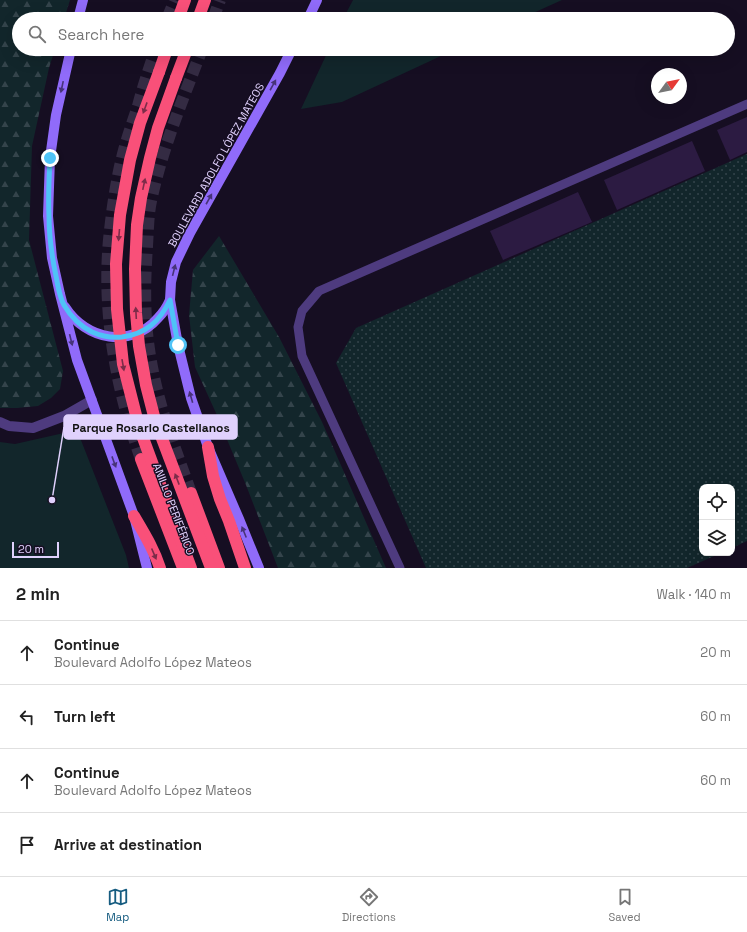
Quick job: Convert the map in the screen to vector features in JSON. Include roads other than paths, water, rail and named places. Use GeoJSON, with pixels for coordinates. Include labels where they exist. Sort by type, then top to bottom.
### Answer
{"type":"FeatureCollection","features":[{"type":"Feature","properties":{"kind":"highway"},"geometry":{"type":"LineString","coordinates":[[177,12],[178,0]]}},
{"type":"Feature","properties":{"kind":"highway"},"geometry":{"type":"LineString","coordinates":[[180,12],[185,0]]}},
{"type":"Feature","properties":{"kind":"highway"},"geometry":{"type":"LineString","coordinates":[[201,12],[205,0]]}},
{"type":"Feature","properties":{"kind":"highway"},"geometry":{"type":"LineString","coordinates":[[164,56],[140,123],[130,160],[120,215],[116,264],[117,309],[123,364],[139,427],[191,568]]}},
{"type":"Feature","properties":{"kind":"highway"},"geometry":{"type":"LineString","coordinates":[[184,56],[158,128],[141,198],[137,225],[135,269],[136,313],[140,353],[155,420],[211,568]]}},
{"type":"Feature","properties":{"kind":"highway"},"geometry":{"type":"LineString","coordinates":[[208,447],[213,476],[220,499],[245,568]]}},
{"type":"Feature","properties":{"kind":"highway","name":"ANILLO PERIFÉRICO"},"geometry":{"type":"LineString","coordinates":[[141,459],[183,568]]}},
{"type":"Feature","properties":{"kind":"highway","name":"ANILLO PERIFÉRICO"},"geometry":{"type":"LineString","coordinates":[[191,493],[219,568]]}},
{"type":"Feature","properties":{"kind":"highway"},"geometry":{"type":"LineString","coordinates":[[134,516],[146,535],[160,568]]}},
{"type":"Feature","properties":{"kind":"main road"},"geometry":{"type":"LineString","coordinates":[[311,12],[317,0]]}},
{"type":"Feature","properties":{"kind":"main road"},"geometry":{"type":"LineString","coordinates":[[69,56],[56,115],[50,158],[48,216],[52,258],[77,360],[134,516],[147,568]]}},
{"type":"Feature","properties":{"kind":"main road","name":"BOULEVARD ADOLFO LÓPEZ MATEOS"},"geometry":{"type":"LineString","coordinates":[[259,568],[208,447],[191,398],[178,345],[170,300],[171,282],[176,262],[190,233],[288,56]]}},
{"type":"Feature","properties":{"kind":"main road"},"geometry":{"type":"LineString","coordinates":[[60,294],[64,305],[70,314],[82,326],[96,334],[118,337],[129,336],[150,326],[165,310],[170,300]]}},
{"type":"Feature","properties":{"kind":"street"},"geometry":{"type":"LineString","coordinates":[[0,422],[9,426],[33,428],[64,416],[92,400]]}},
{"type":"Feature","properties":{"kind":"lane"},"geometry":{"type":"LineString","coordinates":[[400,568],[302,356],[298,327],[302,311],[319,291],[747,104]]}},
{"type":"Feature","properties":{"kind":"tunnel"},"geometry":{"type":"LineString","coordinates":[[170,12],[175,0]]}},
{"type":"Feature","properties":{"kind":"tunnel"},"geometry":{"type":"LineString","coordinates":[[216,12],[220,0]]}},
{"type":"Feature","properties":{"kind":"tunnel"},"geometry":{"type":"LineString","coordinates":[[141,459],[117,375],[112,346],[107,288],[110,230],[117,180],[127,139],[154,56]]}},
{"type":"Feature","properties":{"kind":"tunnel"},"geometry":{"type":"LineString","coordinates":[[191,493],[156,388],[146,325],[145,278],[151,201],[161,162],[199,56]]}},
{"type":"Feature","properties":{"kind":"place","name":"Parque Rosario Castellanos"},"geometry":{"type":"Point","coordinates":[52,500]}}]}
